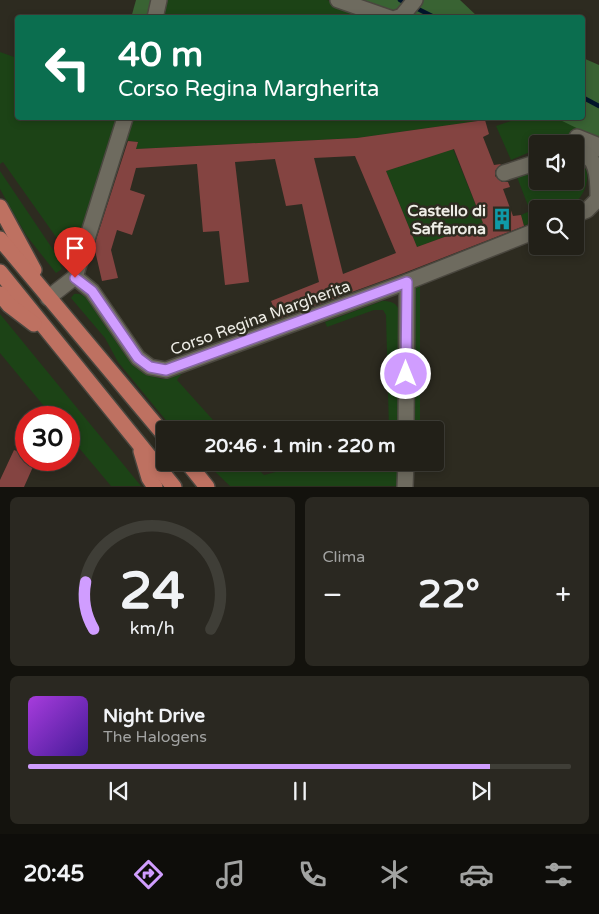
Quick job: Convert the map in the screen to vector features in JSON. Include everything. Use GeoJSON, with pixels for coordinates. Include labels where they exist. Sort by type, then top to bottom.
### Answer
{"type":"FeatureCollection","features":[{"type":"Feature","properties":{"kind":"main road"},"geometry":{"type":"LineString","coordinates":[[0,207],[48,298]]}},
{"type":"Feature","properties":{"kind":"main road"},"geometry":{"type":"LineString","coordinates":[[0,239],[156,425]]}},
{"type":"Feature","properties":{"kind":"main road"},"geometry":{"type":"LineString","coordinates":[[0,272],[140,447],[174,486]]}},
{"type":"Feature","properties":{"kind":"main road"},"geometry":{"type":"LineString","coordinates":[[0,294],[10,305],[54,340]]}},
{"type":"Feature","properties":{"kind":"main road"},"geometry":{"type":"LineString","coordinates":[[140,447],[149,478],[155,486]]}},
{"type":"Feature","properties":{"kind":"main road"},"geometry":{"type":"LineString","coordinates":[[194,471],[206,486]]}},
{"type":"Feature","properties":{"kind":"street"},"geometry":{"type":"LineString","coordinates":[[156,15],[160,0]]}},
{"type":"Feature","properties":{"kind":"street"},"geometry":{"type":"LineString","coordinates":[[338,0],[381,15]]}},
{"type":"Feature","properties":{"kind":"street"},"geometry":{"type":"LineString","coordinates":[[48,298],[75,278],[124,120]]}},
{"type":"Feature","properties":{"kind":"street"},"geometry":{"type":"LineString","coordinates":[[584,145],[597,145],[599,149]]}},
{"type":"Feature","properties":{"kind":"street"},"geometry":{"type":"LineString","coordinates":[[584,155],[591,159],[597,169],[598,180],[598,199],[588,210],[584,212]]}},
{"type":"Feature","properties":{"kind":"street"},"geometry":{"type":"LineString","coordinates":[[504,173],[529,165]]}},
{"type":"Feature","properties":{"kind":"street","name":"Corso Regina Margherita"},"geometry":{"type":"LineString","coordinates":[[75,278],[92,291],[138,358],[150,367],[166,370],[407,282],[529,234]]}},
{"type":"Feature","properties":{"kind":"street"},"geometry":{"type":"LineString","coordinates":[[406,421],[407,282]]}},
{"type":"Feature","properties":{"kind":"street"},"geometry":{"type":"LineString","coordinates":[[406,471],[406,486]]}},
{"type":"Feature","properties":{"kind":"green space"},"geometry":{"type":"Polygon","coordinates":[[[136,0],[154,0],[150,15],[132,15],[136,0]]]}},
{"type":"Feature","properties":{"kind":"green space"},"geometry":{"type":"Polygon","coordinates":[[[167,0],[327,0],[371,15],[163,15],[167,0]]]}},
{"type":"Feature","properties":{"kind":"green space"},"geometry":{"type":"Polygon","coordinates":[[[357,0],[460,0],[476,15],[375,15],[357,0]]]}},
{"type":"Feature","properties":{"kind":"green space"},"geometry":{"type":"Polygon","coordinates":[[[0,52],[15,57],[15,120],[118,120],[73,261],[3,162],[0,164],[0,52]]]}},
{"type":"Feature","properties":{"kind":"green space"},"geometry":{"type":"Polygon","coordinates":[[[585,59],[599,65],[599,139],[560,120],[585,120],[585,59]]]}},
{"type":"Feature","properties":{"kind":"green space"},"geometry":{"type":"Polygon","coordinates":[[[130,120],[481,120],[357,138],[136,149],[138,142],[124,140],[130,120]]]}},
{"type":"Feature","properties":{"kind":"green space"},"geometry":{"type":"Polygon","coordinates":[[[514,120],[561,120],[596,135],[574,133],[569,135],[529,135],[529,152],[511,160],[496,126],[514,120]]]}},
{"type":"Feature","properties":{"kind":"green space"},"geometry":{"type":"Polygon","coordinates":[[[453,149],[483,223],[417,247],[386,171],[453,149]]]}},
{"type":"Feature","properties":{"kind":"green space"},"geometry":{"type":"Polygon","coordinates":[[[584,166],[587,177],[584,189],[584,166]]]}},
{"type":"Feature","properties":{"kind":"green space"},"geometry":{"type":"Polygon","coordinates":[[[0,171],[56,254],[62,269],[56,273],[26,235],[0,189],[0,171]]]}},
{"type":"Feature","properties":{"kind":"green space"},"geometry":{"type":"Polygon","coordinates":[[[529,172],[529,190],[584,190],[578,200],[529,200],[529,208],[517,177],[529,172]]]}},
{"type":"Feature","properties":{"kind":"green space"},"geometry":{"type":"Polygon","coordinates":[[[529,211],[529,224],[524,226],[521,215],[529,211]]]}},
{"type":"Feature","properties":{"kind":"green space"},"geometry":{"type":"Polygon","coordinates":[[[420,284],[420,421],[410,421],[411,289],[420,284]]]}},
{"type":"Feature","properties":{"kind":"green space"},"geometry":{"type":"Polygon","coordinates":[[[74,294],[82,295],[89,299],[96,306],[127,355],[140,368],[162,379],[234,350],[235,352],[183,372],[177,380],[214,421],[167,421],[118,362],[105,338],[71,298],[74,294]]]}},
{"type":"Feature","properties":{"kind":"green space"},"geometry":{"type":"Polygon","coordinates":[[[382,301],[394,303],[401,313],[401,421],[389,421],[386,315],[383,310],[374,310],[327,327],[325,322],[382,301]]]}},
{"type":"Feature","properties":{"kind":"green space"},"geometry":{"type":"Polygon","coordinates":[[[0,314],[75,406],[44,406],[0,353],[0,314]]]}},
{"type":"Feature","properties":{"kind":"green space"},"geometry":{"type":"Polygon","coordinates":[[[80,412],[141,486],[111,486],[80,449],[80,412]]]}},
{"type":"Feature","properties":{"kind":"green space"},"geometry":{"type":"Polygon","coordinates":[[[214,471],[260,471],[264,475],[280,471],[401,471],[401,486],[230,486],[214,471]]]}},
{"type":"Feature","properties":{"kind":"building","name":"Castello di Saffarona"},"geometry":{"type":"Polygon","coordinates":[[[485,120],[489,134],[483,137],[494,165],[501,164],[495,171],[495,176],[502,182],[508,182],[510,187],[503,189],[513,216],[521,215],[524,226],[404,273],[278,319],[271,301],[319,282],[302,204],[286,206],[275,159],[235,162],[249,282],[225,285],[219,231],[203,232],[197,164],[136,168],[130,190],[145,195],[132,235],[117,230],[111,250],[118,278],[102,281],[94,246],[128,141],[138,142],[136,149],[357,138],[485,120]],[[454,149],[386,171],[417,247],[483,223],[454,149]],[[355,156],[314,158],[343,274],[396,253],[355,156]]]}},
{"type":"Feature","properties":{"kind":"building"},"geometry":{"type":"Polygon","coordinates":[[[15,450],[15,471],[31,471],[24,487],[0,487],[0,480],[15,450]]]}},
{"type":"Feature","properties":{"kind":"waterway"},"geometry":{"type":"LineString","coordinates":[[400,0],[430,15]]}},
{"type":"Feature","properties":{"kind":"waterway"},"geometry":{"type":"LineString","coordinates":[[585,99],[599,106]]}},
{"type":"Feature","properties":{"kind":"place","name":"Castello di Saffarona"},"geometry":{"type":"Point","coordinates":[502,219]}},
{"type":"Feature","properties":{"kind":"route"},"geometry":{"type":"LineString","coordinates":[[75,278],[92,291],[138,358],[150,367],[166,370],[407,282],[406,374]]}}]}
